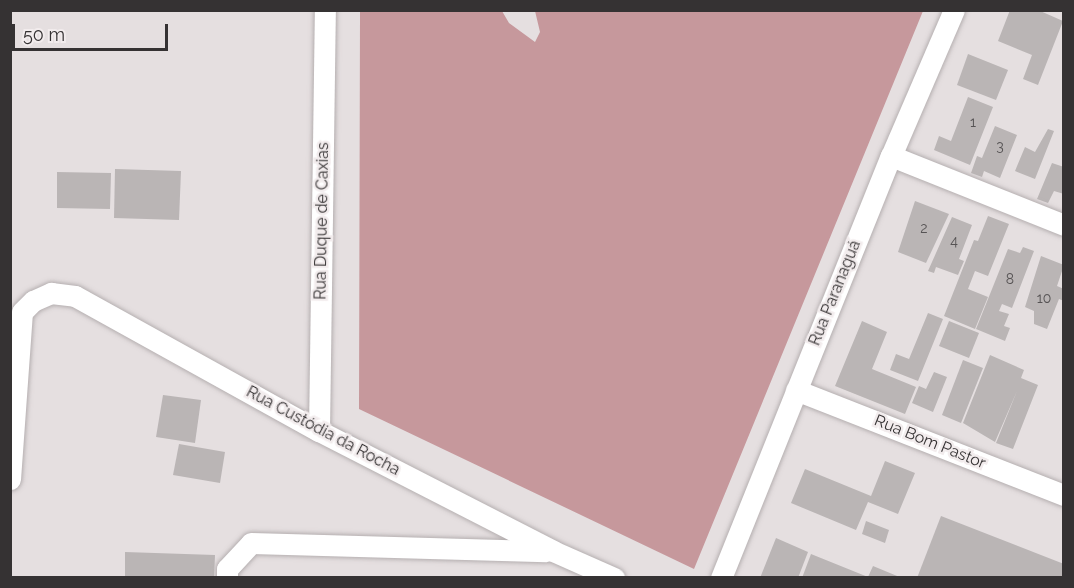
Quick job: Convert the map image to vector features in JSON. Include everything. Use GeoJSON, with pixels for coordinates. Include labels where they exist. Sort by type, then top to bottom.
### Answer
{"type":"FeatureCollection","features":[{"type":"Feature","properties":{"kind":"street","name":"Rua Duque de Caxias"},"geometry":{"type":"LineString","coordinates":[[319,431],[325,10]]}},
{"type":"Feature","properties":{"kind":"street","name":"Rua Paranaguá"},"geometry":{"type":"LineString","coordinates":[[721,578],[891,156],[954,10]]}},
{"type":"Feature","properties":{"kind":"street"},"geometry":{"type":"LineString","coordinates":[[891,156],[1064,225]]}},
{"type":"Feature","properties":{"kind":"street","name":"Rua Custódia da Rocha"},"geometry":{"type":"LineString","coordinates":[[10,480],[22,312],[33,301],[51,294],[75,296],[319,431],[553,551],[611,577]]}},
{"type":"Feature","properties":{"kind":"street","name":"Rua Bom Pastor"},"geometry":{"type":"LineString","coordinates":[[796,390],[1064,495]]}},
{"type":"Feature","properties":{"kind":"street"},"geometry":{"type":"LineString","coordinates":[[227,578],[227,569],[251,543],[553,551]]}},
{"type":"Feature","properties":{"kind":"shaded area"},"geometry":{"type":"Polygon","coordinates":[[[360,11],[502,11],[509,23],[535,42],[540,32],[535,11],[923,11],[694,569],[359,409],[360,11]]]}},
{"type":"Feature","properties":{"kind":"building"},"geometry":{"type":"Polygon","coordinates":[[[1010,10],[1038,10],[1063,21],[1038,85],[1023,79],[1032,55],[998,41],[1010,10]]]}},
{"type":"Feature","properties":{"kind":"building"},"geometry":{"type":"Polygon","coordinates":[[[968,54],[1008,70],[996,100],[957,85],[968,54]]]}},
{"type":"Feature","properties":{"kind":"building"},"geometry":{"type":"Polygon","coordinates":[[[968,97],[993,107],[970,165],[934,150],[939,136],[951,141],[968,97]]]}},
{"type":"Feature","properties":{"kind":"building"},"geometry":{"type":"Polygon","coordinates":[[[995,126],[1017,135],[1000,178],[984,171],[982,177],[971,173],[977,156],[982,158],[995,126]]]}},
{"type":"Feature","properties":{"kind":"building"},"geometry":{"type":"Polygon","coordinates":[[[1048,129],[1054,131],[1035,179],[1015,171],[1025,147],[1035,152],[1048,129]]]}},
{"type":"Feature","properties":{"kind":"building"},"geometry":{"type":"Polygon","coordinates":[[[1052,163],[1064,167],[1064,194],[1054,191],[1048,203],[1037,199],[1052,163]]]}},
{"type":"Feature","properties":{"kind":"building"},"geometry":{"type":"Polygon","coordinates":[[[115,169],[181,171],[179,220],[114,218],[115,169]]]}},
{"type":"Feature","properties":{"kind":"building"},"geometry":{"type":"Polygon","coordinates":[[[57,172],[111,173],[110,209],[57,208],[57,172]]]}},
{"type":"Feature","properties":{"kind":"building"},"geometry":{"type":"Polygon","coordinates":[[[915,201],[949,214],[926,263],[898,252],[915,201]]]}},
{"type":"Feature","properties":{"kind":"building"},"geometry":{"type":"Polygon","coordinates":[[[988,216],[1009,224],[988,276],[975,271],[968,289],[988,297],[975,329],[944,316],[974,240],[978,241],[988,216]]]}},
{"type":"Feature","properties":{"kind":"building"},"geometry":{"type":"Polygon","coordinates":[[[952,217],[972,225],[959,259],[964,261],[958,275],[936,267],[934,273],[928,271],[952,217]]]}},
{"type":"Feature","properties":{"kind":"building"},"geometry":{"type":"Polygon","coordinates":[[[1023,247],[1034,251],[1012,308],[1002,304],[999,311],[1009,314],[1004,326],[1010,328],[1005,341],[976,329],[1008,249],[1020,253],[1023,247]]]}},
{"type":"Feature","properties":{"kind":"building"},"geometry":{"type":"Polygon","coordinates":[[[1041,256],[1064,265],[1057,286],[1064,289],[1064,301],[1059,299],[1047,329],[1034,324],[1034,311],[1025,307],[1041,256]]]}},
{"type":"Feature","properties":{"kind":"building"},"geometry":{"type":"Polygon","coordinates":[[[928,313],[943,319],[918,381],[890,370],[896,354],[909,359],[928,313]]]}},
{"type":"Feature","properties":{"kind":"building"},"geometry":{"type":"Polygon","coordinates":[[[862,321],[887,332],[872,369],[916,387],[905,414],[835,386],[862,321]]]}},
{"type":"Feature","properties":{"kind":"building"},"geometry":{"type":"Polygon","coordinates":[[[949,321],[979,333],[969,358],[939,346],[949,321]]]}},
{"type":"Feature","properties":{"kind":"building"},"geometry":{"type":"Polygon","coordinates":[[[990,355],[1024,370],[1021,378],[1038,385],[1013,449],[996,443],[1017,391],[995,442],[963,423],[990,355]]]}},
{"type":"Feature","properties":{"kind":"building"},"geometry":{"type":"Polygon","coordinates":[[[963,360],[983,368],[961,423],[942,415],[963,360]]]}},
{"type":"Feature","properties":{"kind":"building"},"geometry":{"type":"Polygon","coordinates":[[[934,372],[947,377],[933,412],[912,403],[919,386],[926,389],[934,372]]]}},
{"type":"Feature","properties":{"kind":"building"},"geometry":{"type":"Polygon","coordinates":[[[163,395],[201,400],[195,443],[156,437],[163,395]]]}},
{"type":"Feature","properties":{"kind":"building"},"geometry":{"type":"Polygon","coordinates":[[[179,444],[225,452],[220,483],[173,475],[179,444]]]}},
{"type":"Feature","properties":{"kind":"building"},"geometry":{"type":"Polygon","coordinates":[[[885,461],[915,473],[898,514],[868,502],[856,530],[791,503],[805,469],[871,496],[885,461]]]}},
{"type":"Feature","properties":{"kind":"building"},"geometry":{"type":"Polygon","coordinates":[[[941,516],[1064,564],[1064,578],[917,578],[941,516]]]}},
{"type":"Feature","properties":{"kind":"building"},"geometry":{"type":"Polygon","coordinates":[[[866,521],[889,530],[885,543],[862,534],[866,521]]]}},
{"type":"Feature","properties":{"kind":"building"},"geometry":{"type":"Polygon","coordinates":[[[776,538],[808,552],[798,578],[760,578],[776,538]]]}},
{"type":"Feature","properties":{"kind":"building"},"geometry":{"type":"Polygon","coordinates":[[[125,552],[215,555],[214,578],[125,578],[125,552]]]}},
{"type":"Feature","properties":{"kind":"building"},"geometry":{"type":"Polygon","coordinates":[[[811,554],[868,577],[873,566],[902,578],[802,578],[811,554]]]}}]}
